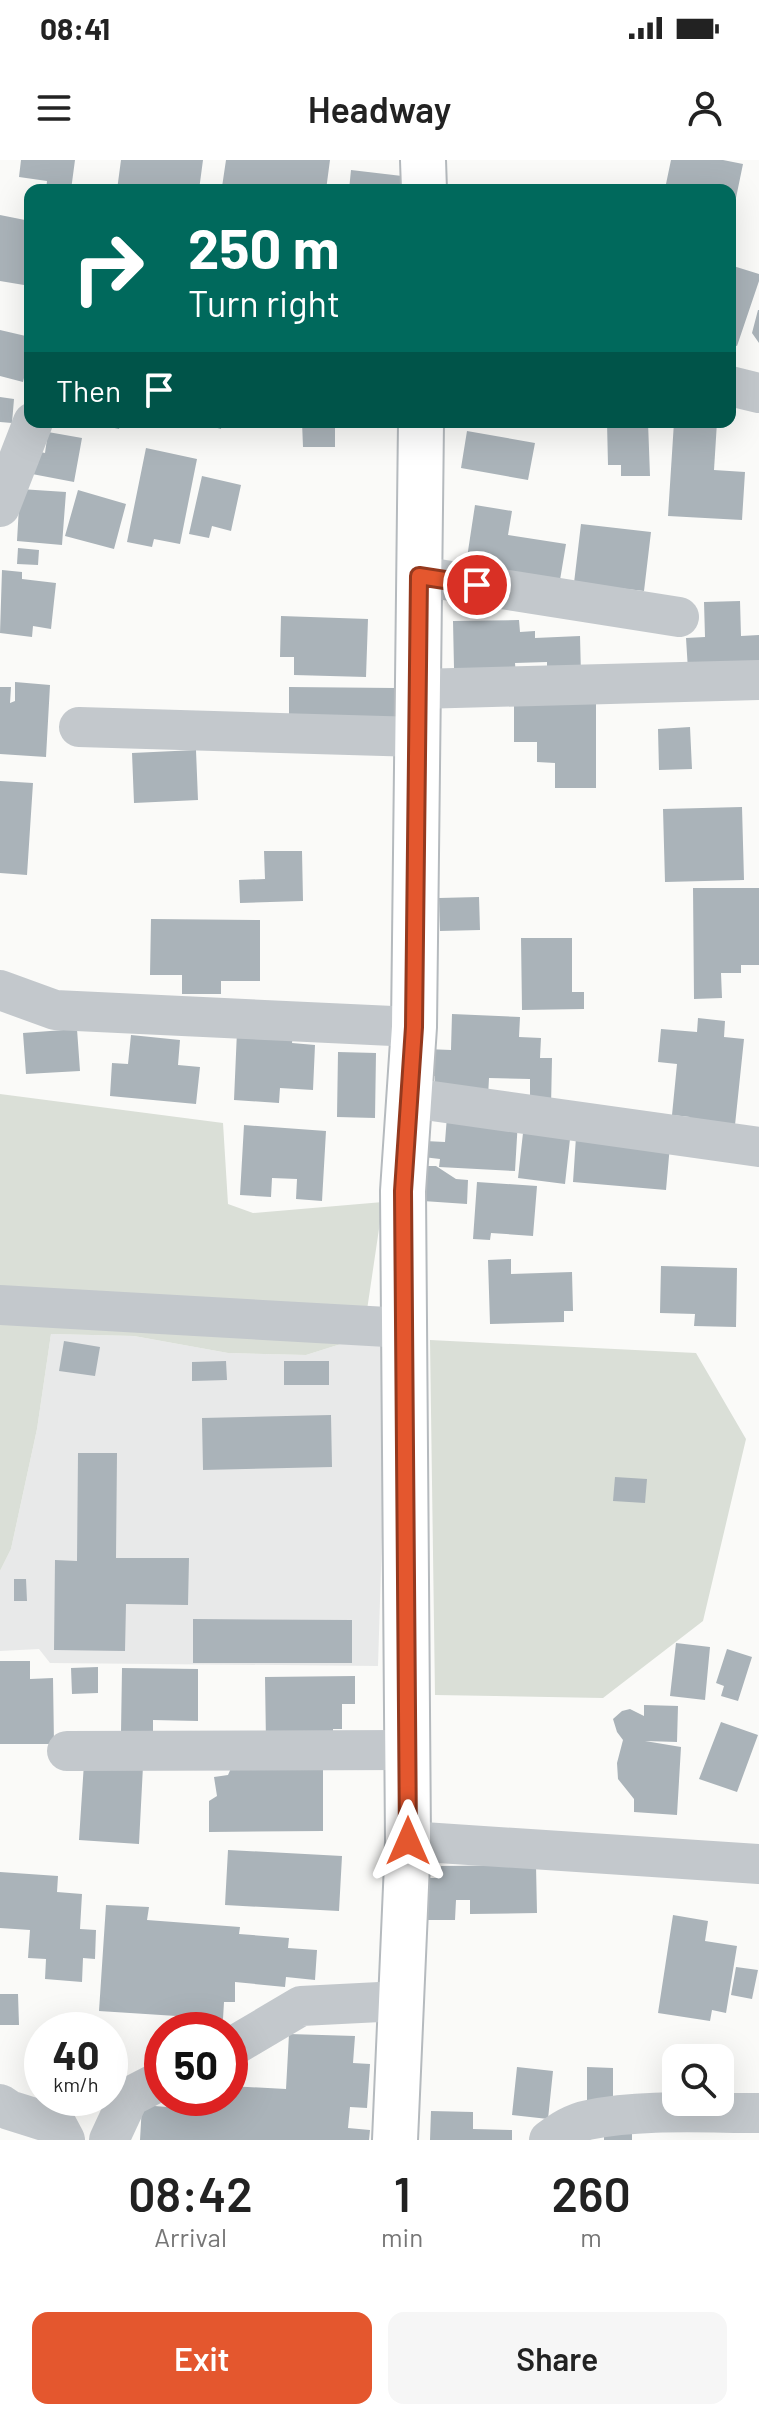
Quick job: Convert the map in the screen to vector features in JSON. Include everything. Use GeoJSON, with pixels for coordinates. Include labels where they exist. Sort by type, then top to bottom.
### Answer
{"type":"FeatureCollection","features":[{"type":"Feature","properties":{"kind":"main road"},"geometry":{"type":"LineString","coordinates":[[423,160],[424,184]]}},
{"type":"Feature","properties":{"kind":"main road"},"geometry":{"type":"LineString","coordinates":[[395,2140],[408,1841],[403,1191],[414,1027],[421,428]]}},
{"type":"Feature","properties":{"kind":"street"},"geometry":{"type":"LineString","coordinates":[[736,387],[759,393]]}},
{"type":"Feature","properties":{"kind":"street"},"geometry":{"type":"LineString","coordinates":[[0,507],[31,428]]}},
{"type":"Feature","properties":{"kind":"street"},"geometry":{"type":"LineString","coordinates":[[419,576],[679,617]]}},
{"type":"Feature","properties":{"kind":"street"},"geometry":{"type":"LineString","coordinates":[[418,689],[759,680]]}},
{"type":"Feature","properties":{"kind":"street"},"geometry":{"type":"LineString","coordinates":[[79,727],[418,737]]}},
{"type":"Feature","properties":{"kind":"street"},"geometry":{"type":"LineString","coordinates":[[0,990],[55,1010],[414,1027]]}},
{"type":"Feature","properties":{"kind":"street"},"geometry":{"type":"LineString","coordinates":[[411,1098],[759,1147]]}},
{"type":"Feature","properties":{"kind":"street"},"geometry":{"type":"LineString","coordinates":[[0,1305],[405,1328]]}},
{"type":"Feature","properties":{"kind":"street"},"geometry":{"type":"LineString","coordinates":[[67,1751],[407,1750]]}},
{"type":"Feature","properties":{"kind":"street"},"geometry":{"type":"LineString","coordinates":[[408,1841],[759,1864]]}},
{"type":"Feature","properties":{"kind":"street"},"geometry":{"type":"LineString","coordinates":[[248,2037],[301,2006],[400,2001]]}},
{"type":"Feature","properties":{"kind":"street"},"geometry":{"type":"LineString","coordinates":[[109,2140],[129,2097],[144,2089]]}},
{"type":"Feature","properties":{"kind":"street"},"geometry":{"type":"LineString","coordinates":[[0,2104],[9,2110],[57,2125],[65,2140]]}},
{"type":"Feature","properties":{"kind":"street"},"geometry":{"type":"LineString","coordinates":[[549,2140],[565,2128],[587,2120],[642,2114],[759,2113]]}},
{"type":"Feature","properties":{"kind":"shaded area"},"geometry":{"type":"Polygon","coordinates":[[[0,1094],[223,1123],[228,1204],[253,1213],[383,1202],[363,1337],[306,1355],[228,1353],[134,1336],[51,1334],[37,1429],[11,1549],[0,1571],[0,1094]]]}},
{"type":"Feature","properties":{"kind":"shaded area"},"geometry":{"type":"Polygon","coordinates":[[[51,1334],[134,1336],[228,1353],[306,1355],[363,1337],[388,1342],[378,1666],[50,1663],[39,1649],[0,1651],[0,1571],[11,1549],[37,1429],[51,1334]]]}},
{"type":"Feature","properties":{"kind":"shaded area"},"geometry":{"type":"Polygon","coordinates":[[[430,1340],[696,1353],[746,1439],[703,1621],[603,1698],[435,1695],[430,1340]]]}},
{"type":"Feature","properties":{"kind":"building"},"geometry":{"type":"Polygon","coordinates":[[[21,160],[75,160],[72,184],[47,184],[47,181],[19,177],[21,160]]]}},
{"type":"Feature","properties":{"kind":"building"},"geometry":{"type":"Polygon","coordinates":[[[121,160],[203,160],[200,184],[118,184],[121,160]]]}},
{"type":"Feature","properties":{"kind":"building"},"geometry":{"type":"Polygon","coordinates":[[[226,160],[330,160],[327,184],[222,184],[226,160]]]}},
{"type":"Feature","properties":{"kind":"building"},"geometry":{"type":"Polygon","coordinates":[[[671,160],[723,160],[743,164],[736,198],[736,184],[666,184],[671,160]]]}},
{"type":"Feature","properties":{"kind":"building"},"geometry":{"type":"Polygon","coordinates":[[[351,170],[402,176],[401,184],[350,184],[351,170]]]}},
{"type":"Feature","properties":{"kind":"building"},"geometry":{"type":"Polygon","coordinates":[[[0,215],[24,220],[24,285],[0,281],[0,215]]]}},
{"type":"Feature","properties":{"kind":"building"},"geometry":{"type":"Polygon","coordinates":[[[736,267],[759,274],[736,346],[736,267]]]}},
{"type":"Feature","properties":{"kind":"building"},"geometry":{"type":"Polygon","coordinates":[[[759,310],[759,343],[752,333],[759,310]]]}},
{"type":"Feature","properties":{"kind":"building"},"geometry":{"type":"Polygon","coordinates":[[[0,330],[24,336],[23,382],[0,376],[0,330]]]}},
{"type":"Feature","properties":{"kind":"building"},"geometry":{"type":"Polygon","coordinates":[[[0,397],[14,399],[12,423],[0,422],[0,397]]]}},
{"type":"Feature","properties":{"kind":"building"},"geometry":{"type":"Polygon","coordinates":[[[302,428],[335,428],[335,447],[303,447],[302,428]]]}},
{"type":"Feature","properties":{"kind":"building"},"geometry":{"type":"Polygon","coordinates":[[[607,428],[648,428],[650,476],[621,476],[621,465],[608,465],[607,428]]]}},
{"type":"Feature","properties":{"kind":"building"},"geometry":{"type":"Polygon","coordinates":[[[674,428],[717,428],[714,470],[745,472],[742,520],[668,516],[674,428]]]}},
{"type":"Feature","properties":{"kind":"building"},"geometry":{"type":"Polygon","coordinates":[[[467,431],[535,443],[528,480],[461,468],[467,431]]]}},
{"type":"Feature","properties":{"kind":"building"},"geometry":{"type":"Polygon","coordinates":[[[48,432],[82,438],[74,482],[32,474],[36,451],[45,453],[48,432]]]}},
{"type":"Feature","properties":{"kind":"building"},"geometry":{"type":"Polygon","coordinates":[[[146,448],[197,459],[180,544],[154,539],[152,547],[127,542],[146,448]]]}},
{"type":"Feature","properties":{"kind":"building"},"geometry":{"type":"Polygon","coordinates":[[[202,476],[241,485],[231,531],[212,526],[209,538],[189,534],[202,476]]]}},
{"type":"Feature","properties":{"kind":"building"},"geometry":{"type":"Polygon","coordinates":[[[20,489],[66,492],[62,545],[17,541],[20,489]]]}},
{"type":"Feature","properties":{"kind":"building"},"geometry":{"type":"Polygon","coordinates":[[[78,490],[126,504],[114,549],[65,536],[78,490]]]}},
{"type":"Feature","properties":{"kind":"building"},"geometry":{"type":"Polygon","coordinates":[[[475,505],[512,511],[508,535],[566,544],[559,586],[465,571],[475,505]]]}},
{"type":"Feature","properties":{"kind":"building"},"geometry":{"type":"Polygon","coordinates":[[[581,524],[651,532],[644,591],[574,583],[581,524]]]}},
{"type":"Feature","properties":{"kind":"building"},"geometry":{"type":"Polygon","coordinates":[[[18,548],[39,550],[38,565],[17,564],[18,548]]]}},
{"type":"Feature","properties":{"kind":"building"},"geometry":{"type":"Polygon","coordinates":[[[2,570],[22,572],[22,579],[56,583],[51,629],[33,626],[32,637],[0,633],[2,570]]]}},
{"type":"Feature","properties":{"kind":"building"},"geometry":{"type":"Polygon","coordinates":[[[740,601],[741,636],[759,635],[759,667],[688,670],[686,638],[705,637],[704,602],[740,601]]]}},
{"type":"Feature","properties":{"kind":"building"},"geometry":{"type":"Polygon","coordinates":[[[281,616],[368,619],[366,677],[294,675],[294,657],[280,657],[281,616]]]}},
{"type":"Feature","properties":{"kind":"building"},"geometry":{"type":"Polygon","coordinates":[[[519,620],[520,632],[535,631],[535,638],[580,636],[581,675],[547,676],[547,662],[515,663],[516,676],[454,668],[453,621],[519,620]]]}},
{"type":"Feature","properties":{"kind":"building"},"geometry":{"type":"Polygon","coordinates":[[[15,682],[50,685],[46,757],[0,754],[0,687],[11,687],[10,703],[15,701],[15,682]]]}},
{"type":"Feature","properties":{"kind":"building"},"geometry":{"type":"Polygon","coordinates":[[[289,687],[395,688],[394,724],[289,714],[289,687]]]}},
{"type":"Feature","properties":{"kind":"building"},"geometry":{"type":"Polygon","coordinates":[[[514,696],[596,697],[596,788],[555,788],[555,763],[537,762],[537,742],[514,742],[514,696]]]}},
{"type":"Feature","properties":{"kind":"building"},"geometry":{"type":"Polygon","coordinates":[[[690,727],[692,769],[659,770],[658,729],[690,727]]]}},
{"type":"Feature","properties":{"kind":"building"},"geometry":{"type":"Polygon","coordinates":[[[196,750],[198,800],[134,803],[132,753],[196,750]]]}},
{"type":"Feature","properties":{"kind":"building"},"geometry":{"type":"Polygon","coordinates":[[[0,781],[33,783],[27,875],[0,873],[0,781]]]}},
{"type":"Feature","properties":{"kind":"building"},"geometry":{"type":"Polygon","coordinates":[[[742,807],[744,880],[665,882],[663,809],[742,807]]]}},
{"type":"Feature","properties":{"kind":"building"},"geometry":{"type":"Polygon","coordinates":[[[264,851],[302,851],[303,901],[240,903],[239,880],[265,879],[264,851]]]}},
{"type":"Feature","properties":{"kind":"building"},"geometry":{"type":"Polygon","coordinates":[[[693,888],[759,888],[759,965],[741,965],[741,973],[721,973],[722,998],[694,999],[693,888]]]}},
{"type":"Feature","properties":{"kind":"building"},"geometry":{"type":"Polygon","coordinates":[[[479,897],[480,930],[440,931],[439,898],[479,897]]]}},
{"type":"Feature","properties":{"kind":"building"},"geometry":{"type":"Polygon","coordinates":[[[151,919],[260,920],[260,981],[221,981],[221,994],[182,994],[182,975],[150,975],[151,919]]]}},
{"type":"Feature","properties":{"kind":"building"},"geometry":{"type":"Polygon","coordinates":[[[521,938],[572,938],[572,992],[584,992],[584,1009],[522,1010],[521,938]]]}},
{"type":"Feature","properties":{"kind":"building"},"geometry":{"type":"Polygon","coordinates":[[[452,1014],[520,1017],[519,1037],[541,1038],[540,1058],[552,1058],[551,1107],[530,1106],[530,1079],[489,1078],[488,1097],[435,1092],[435,1076],[426,1076],[426,1049],[451,1050],[452,1014]]]}},
{"type":"Feature","properties":{"kind":"building"},"geometry":{"type":"Polygon","coordinates":[[[698,1018],[725,1021],[724,1037],[744,1039],[735,1125],[688,1133],[690,1117],[672,1115],[677,1064],[658,1062],[661,1029],[697,1032],[698,1018]]]}},
{"type":"Feature","properties":{"kind":"building"},"geometry":{"type":"Polygon","coordinates":[[[77,1029],[80,1071],[26,1074],[23,1033],[77,1029]]]}},
{"type":"Feature","properties":{"kind":"building"},"geometry":{"type":"Polygon","coordinates":[[[237,1031],[293,1034],[292,1043],[315,1045],[313,1090],[280,1088],[279,1103],[234,1100],[237,1031]]]}},
{"type":"Feature","properties":{"kind":"building"},"geometry":{"type":"Polygon","coordinates":[[[131,1035],[180,1040],[178,1065],[200,1067],[196,1104],[110,1096],[112,1063],[128,1064],[131,1035]]]}},
{"type":"Feature","properties":{"kind":"building"},"geometry":{"type":"Polygon","coordinates":[[[338,1052],[376,1053],[375,1118],[337,1117],[338,1052]]]}},
{"type":"Feature","properties":{"kind":"building"},"geometry":{"type":"Polygon","coordinates":[[[447,1116],[518,1120],[515,1171],[439,1167],[440,1159],[423,1157],[425,1141],[445,1142],[447,1116]]]}},
{"type":"Feature","properties":{"kind":"building"},"geometry":{"type":"Polygon","coordinates":[[[524,1124],[571,1130],[565,1184],[518,1178],[524,1124]]]}},
{"type":"Feature","properties":{"kind":"building"},"geometry":{"type":"Polygon","coordinates":[[[244,1125],[326,1131],[322,1201],[296,1199],[297,1179],[272,1178],[271,1197],[240,1195],[244,1125]]]}},
{"type":"Feature","properties":{"kind":"building"},"geometry":{"type":"Polygon","coordinates":[[[576,1137],[670,1145],[666,1190],[573,1182],[576,1137]]]}},
{"type":"Feature","properties":{"kind":"building"},"geometry":{"type":"Polygon","coordinates":[[[426,1166],[436,1166],[456,1179],[468,1180],[467,1204],[423,1201],[426,1166]]]}},
{"type":"Feature","properties":{"kind":"building"},"geometry":{"type":"Polygon","coordinates":[[[477,1182],[537,1186],[533,1236],[491,1233],[490,1240],[473,1239],[477,1182]]]}},
{"type":"Feature","properties":{"kind":"building"},"geometry":{"type":"Polygon","coordinates":[[[511,1259],[511,1274],[572,1272],[573,1311],[564,1311],[564,1322],[490,1324],[488,1260],[511,1259]]]}},
{"type":"Feature","properties":{"kind":"building"},"geometry":{"type":"Polygon","coordinates":[[[661,1266],[737,1268],[736,1327],[694,1326],[695,1314],[660,1313],[661,1266]]]}},
{"type":"Feature","properties":{"kind":"building"},"geometry":{"type":"Polygon","coordinates":[[[64,1341],[100,1347],[95,1376],[59,1371],[64,1341]]]}},
{"type":"Feature","properties":{"kind":"building"},"geometry":{"type":"Polygon","coordinates":[[[226,1361],[227,1380],[192,1381],[192,1362],[226,1361]]]}},
{"type":"Feature","properties":{"kind":"building"},"geometry":{"type":"Polygon","coordinates":[[[284,1361],[329,1361],[329,1385],[284,1385],[284,1361]]]}},
{"type":"Feature","properties":{"kind":"building"},"geometry":{"type":"Polygon","coordinates":[[[331,1415],[332,1467],[203,1470],[202,1418],[331,1415]]]}},
{"type":"Feature","properties":{"kind":"building"},"geometry":{"type":"Polygon","coordinates":[[[78,1453],[117,1453],[116,1558],[189,1558],[188,1605],[126,1604],[125,1651],[54,1650],[55,1560],[77,1561],[78,1453]]]}},
{"type":"Feature","properties":{"kind":"building"},"geometry":{"type":"Polygon","coordinates":[[[615,1477],[647,1479],[645,1503],[613,1501],[615,1477]]]}},
{"type":"Feature","properties":{"kind":"building"},"geometry":{"type":"Polygon","coordinates":[[[14,1579],[26,1579],[27,1601],[14,1601],[14,1579]]]}},
{"type":"Feature","properties":{"kind":"building"},"geometry":{"type":"Polygon","coordinates":[[[193,1619],[352,1620],[352,1663],[193,1663],[193,1619]]]}},
{"type":"Feature","properties":{"kind":"building"},"geometry":{"type":"Polygon","coordinates":[[[676,1643],[710,1647],[705,1700],[670,1696],[676,1643]]]}},
{"type":"Feature","properties":{"kind":"building"},"geometry":{"type":"Polygon","coordinates":[[[727,1649],[752,1657],[738,1701],[721,1696],[724,1686],[716,1683],[727,1649]]]}},
{"type":"Feature","properties":{"kind":"building"},"geometry":{"type":"Polygon","coordinates":[[[0,1661],[30,1661],[30,1679],[53,1678],[54,1744],[0,1744],[0,1661]]]}},
{"type":"Feature","properties":{"kind":"building"},"geometry":{"type":"Polygon","coordinates":[[[98,1667],[98,1693],[72,1694],[71,1668],[98,1667]]]}},
{"type":"Feature","properties":{"kind":"building"},"geometry":{"type":"Polygon","coordinates":[[[122,1668],[198,1669],[198,1721],[153,1720],[153,1733],[121,1733],[122,1668]]]}},
{"type":"Feature","properties":{"kind":"building"},"geometry":{"type":"Polygon","coordinates":[[[355,1676],[355,1704],[342,1704],[342,1729],[333,1729],[333,1742],[266,1743],[265,1677],[355,1676]]]}},
{"type":"Feature","properties":{"kind":"building"},"geometry":{"type":"Polygon","coordinates":[[[644,1705],[678,1706],[677,1742],[645,1741],[681,1747],[677,1815],[634,1812],[634,1799],[618,1779],[617,1763],[623,1740],[613,1719],[630,1709],[644,1716],[644,1705]]]}},
{"type":"Feature","properties":{"kind":"building"},"geometry":{"type":"Polygon","coordinates":[[[721,1722],[758,1735],[737,1792],[699,1779],[721,1722]]]}},
{"type":"Feature","properties":{"kind":"building"},"geometry":{"type":"Polygon","coordinates":[[[84,1763],[143,1766],[139,1844],[79,1840],[84,1763]]]}},
{"type":"Feature","properties":{"kind":"building"},"geometry":{"type":"Polygon","coordinates":[[[323,1765],[323,1831],[209,1832],[209,1801],[217,1796],[214,1777],[228,1775],[232,1766],[323,1765]]]}},
{"type":"Feature","properties":{"kind":"building"},"geometry":{"type":"Polygon","coordinates":[[[228,1850],[342,1856],[339,1911],[225,1905],[228,1850]]]}},
{"type":"Feature","properties":{"kind":"building"},"geometry":{"type":"Polygon","coordinates":[[[536,1865],[537,1913],[470,1914],[470,1900],[456,1900],[455,1920],[425,1920],[425,1878],[441,1878],[441,1866],[536,1865]]]}},
{"type":"Feature","properties":{"kind":"building"},"geometry":{"type":"Polygon","coordinates":[[[0,1872],[58,1876],[57,1892],[82,1894],[80,1929],[96,1930],[95,1959],[83,1958],[82,1982],[45,1979],[46,1959],[28,1958],[30,1930],[0,1928],[0,1872]]]}},
{"type":"Feature","properties":{"kind":"building"},"geometry":{"type":"Polygon","coordinates":[[[106,1905],[149,1907],[147,1920],[240,1927],[239,1934],[289,1938],[288,1948],[317,1950],[315,1980],[286,1977],[285,1987],[235,1982],[235,2002],[224,2002],[223,2012],[144,2014],[99,2011],[106,1905]]]}},
{"type":"Feature","properties":{"kind":"building"},"geometry":{"type":"Polygon","coordinates":[[[673,1915],[708,1921],[705,1941],[737,1946],[726,2013],[712,2010],[710,2021],[658,2013],[673,1915]]]}},
{"type":"Feature","properties":{"kind":"building"},"geometry":{"type":"Polygon","coordinates":[[[736,1967],[758,1970],[752,1999],[731,1995],[736,1967]]]}},
{"type":"Feature","properties":{"kind":"building"},"geometry":{"type":"Polygon","coordinates":[[[0,1994],[18,1994],[19,2025],[0,2025],[0,1994]]]}},
{"type":"Feature","properties":{"kind":"building"},"geometry":{"type":"Polygon","coordinates":[[[289,2034],[355,2036],[353,2063],[370,2064],[367,2108],[350,2107],[348,2128],[370,2130],[369,2140],[140,2140],[142,2105],[144,2116],[248,2116],[248,2087],[286,2089],[289,2034]]]}},
{"type":"Feature","properties":{"kind":"building"},"geometry":{"type":"Polygon","coordinates":[[[517,2067],[553,2071],[548,2119],[512,2115],[517,2067]]]}},
{"type":"Feature","properties":{"kind":"building"},"geometry":{"type":"Polygon","coordinates":[[[587,2067],[613,2068],[613,2108],[587,2108],[587,2067]]]}},
{"type":"Feature","properties":{"kind":"building"},"geometry":{"type":"Polygon","coordinates":[[[431,2111],[473,2112],[473,2129],[512,2130],[512,2140],[430,2140],[431,2111]]]}},
{"type":"Feature","properties":{"kind":"building"},"geometry":{"type":"Polygon","coordinates":[[[604,2126],[632,2127],[632,2140],[604,2140],[604,2126]]]}},
{"type":"Feature","properties":{"kind":"route"},"geometry":{"type":"LineString","coordinates":[[408,1841],[403,1191],[414,1027],[419,576],[477,585]]}}]}
